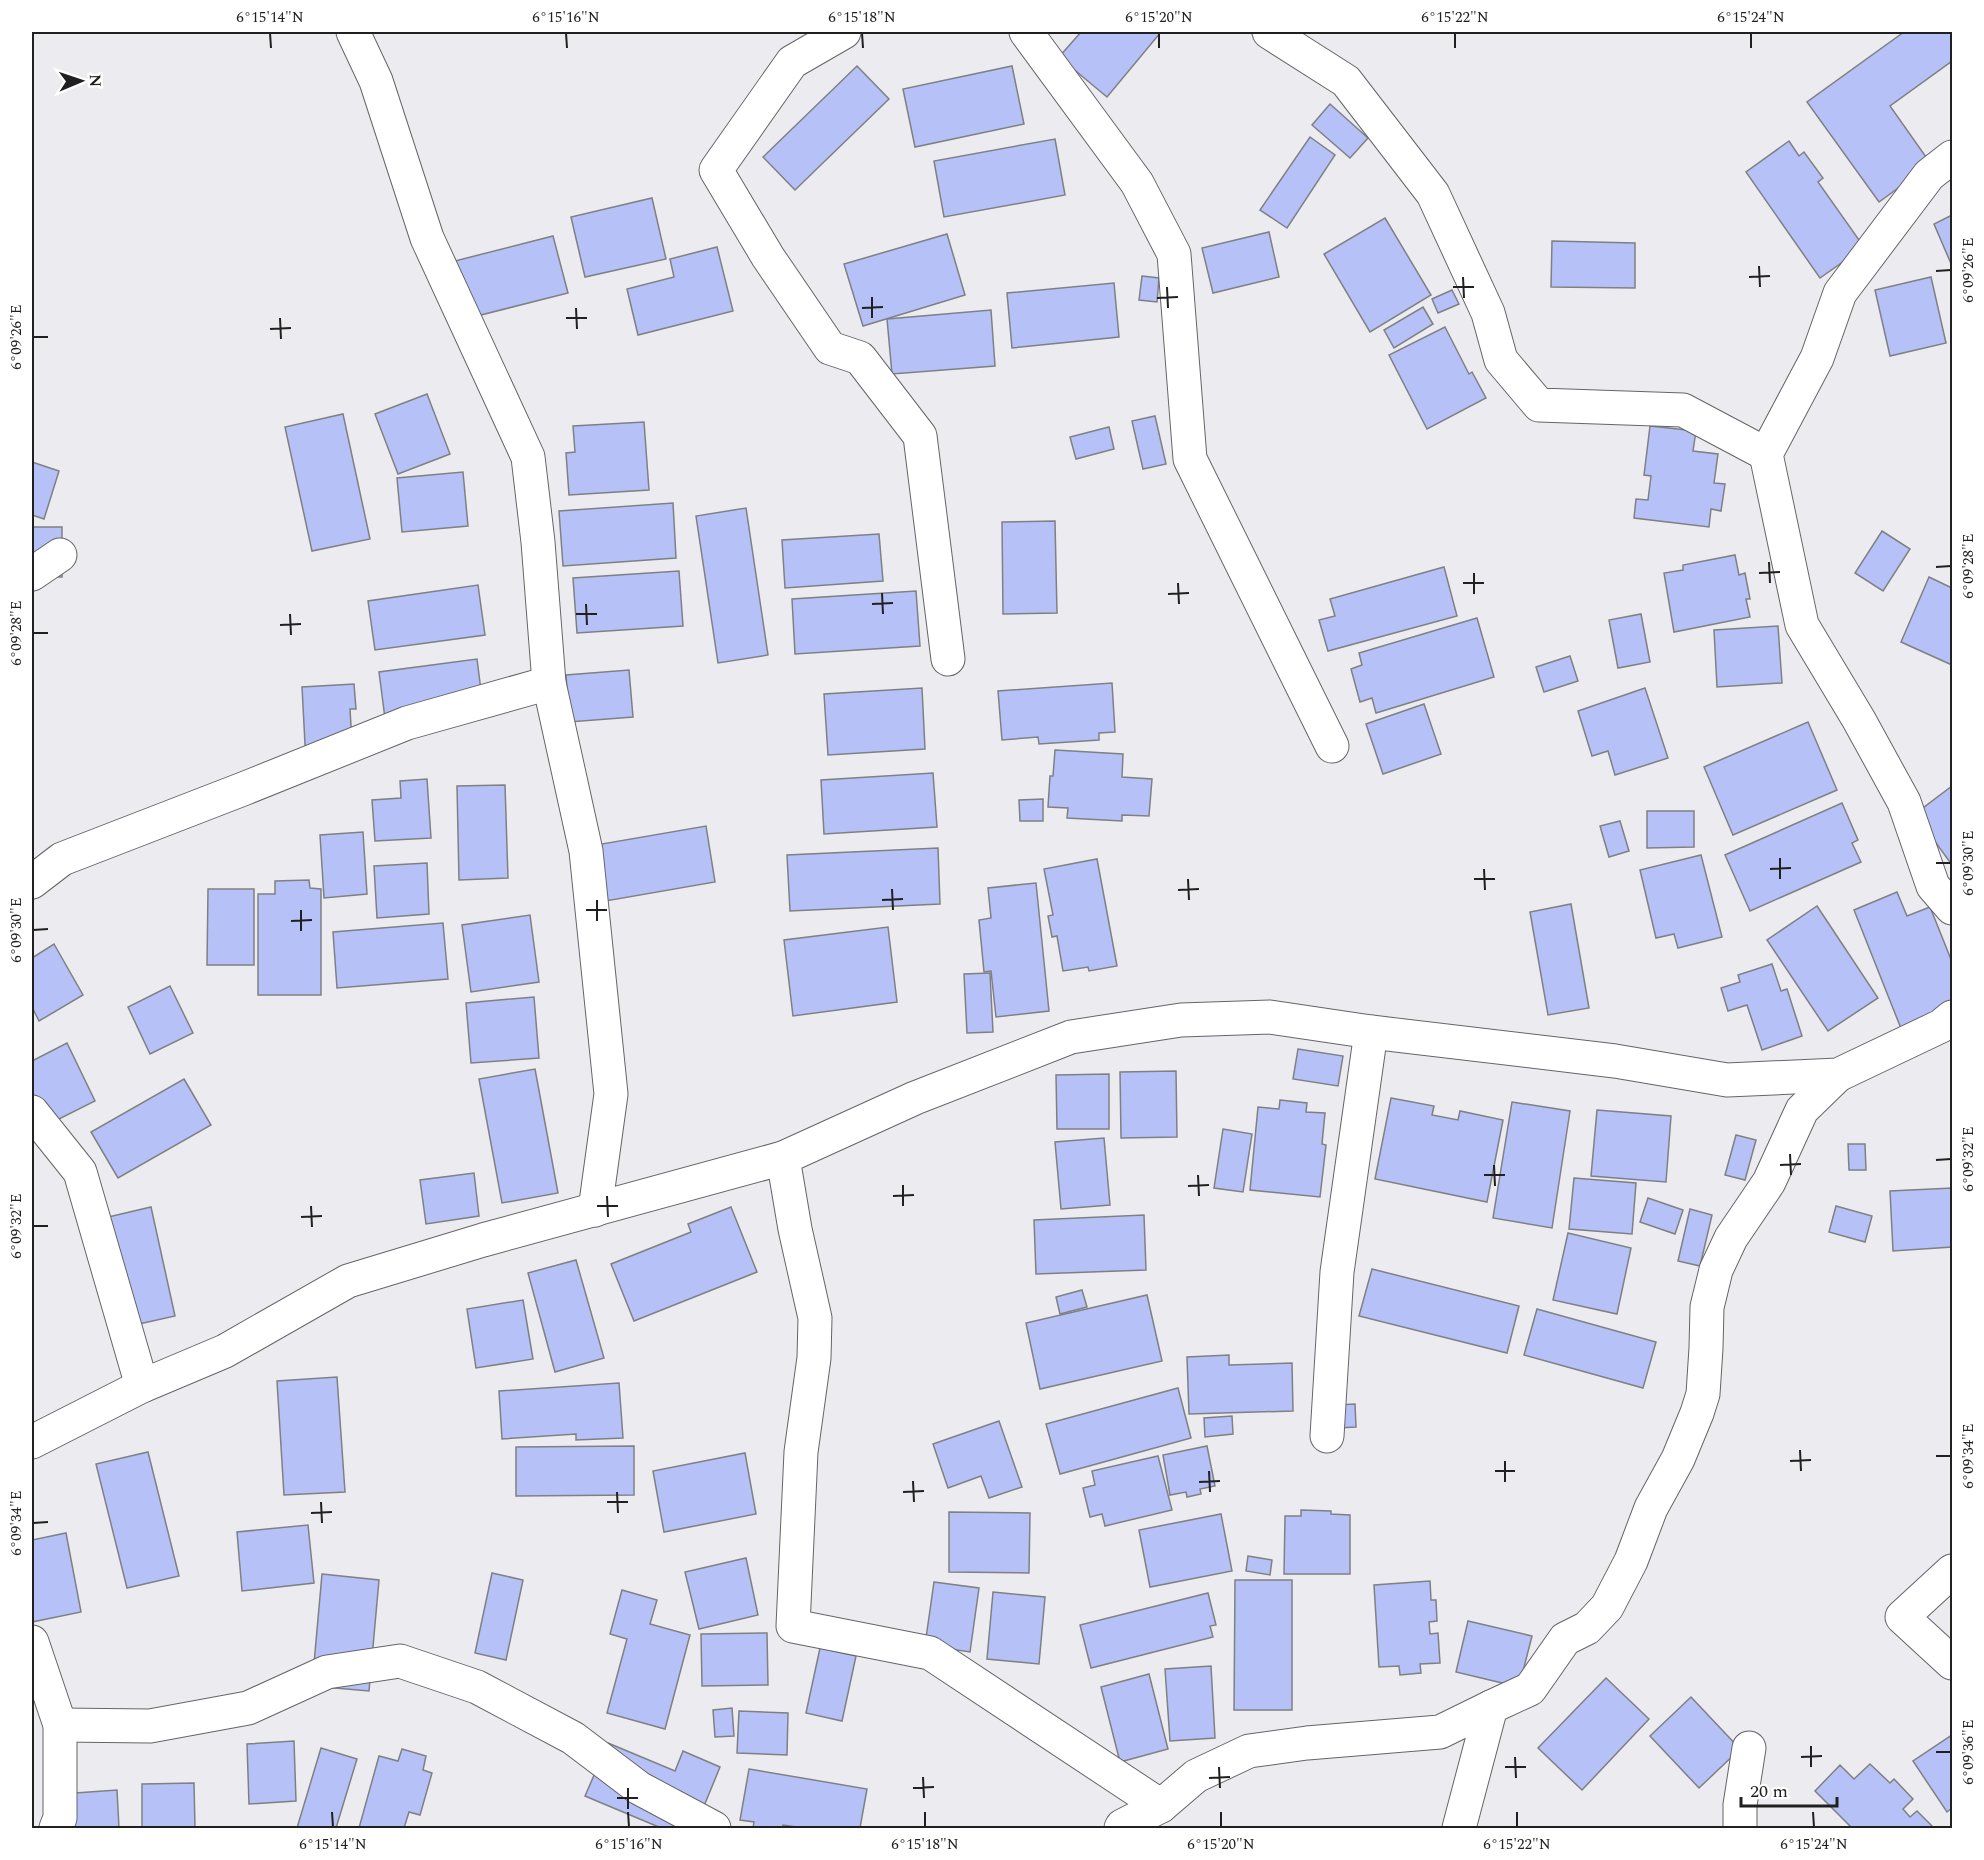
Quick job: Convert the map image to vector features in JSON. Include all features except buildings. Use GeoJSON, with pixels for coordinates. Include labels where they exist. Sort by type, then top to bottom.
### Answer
{"type":"FeatureCollection","features":[{"type":"Feature","properties":{"kind":"street"},"geometry":{"type":"LineString","coordinates":[[354,32],[376,81],[427,238],[528,457],[538,542],[549,683],[586,851],[611,1094],[596,1210]]}},
{"type":"Feature","properties":{"kind":"street"},"geometry":{"type":"LineString","coordinates":[[844,32],[792,62],[716,170],[768,257],[830,348],[860,358],[920,436],[948,659]]}},
{"type":"Feature","properties":{"kind":"street"},"geometry":{"type":"LineString","coordinates":[[1026,32],[1137,183],[1174,254],[1190,459],[1332,746]]}},
{"type":"Feature","properties":{"kind":"street"},"geometry":{"type":"LineString","coordinates":[[1269,32],[1346,81],[1433,194],[1488,313],[1501,360],[1539,405],[1683,410],[1766,454]]}},
{"type":"Feature","properties":{"kind":"street"},"geometry":{"type":"LineString","coordinates":[[1953,157],[1929,175],[1840,293],[1817,358],[1766,454],[1802,625],[1859,720],[1904,802],[1933,886],[1953,908]]}},
{"type":"Feature","properties":{"kind":"street"},"geometry":{"type":"LineString","coordinates":[[32,574],[60,555]]}},
{"type":"Feature","properties":{"kind":"street"},"geometry":{"type":"LineString","coordinates":[[32,882],[62,859],[407,723],[549,683]]}},
{"type":"Feature","properties":{"kind":"street"},"geometry":{"type":"LineString","coordinates":[[32,1442],[142,1386],[225,1351],[348,1281],[483,1240],[783,1158],[915,1098],[1071,1037],[1180,1020],[1270,1017],[1371,1032],[1615,1060],[1727,1080],[1838,1075]]}},
{"type":"Feature","properties":{"kind":"street"},"geometry":{"type":"LineString","coordinates":[[1121,1828],[1161,1806],[1196,1776],[1249,1751],[1306,1743],[1440,1732],[1530,1689],[1565,1639],[1587,1628],[1607,1607],[1631,1561],[1651,1508],[1678,1459],[1703,1394],[1707,1307],[1716,1270],[1731,1238],[1769,1182],[1802,1110],[1838,1075],[1941,1026],[1953,1017]]}},
{"type":"Feature","properties":{"kind":"street"},"geometry":{"type":"LineString","coordinates":[[1327,1436],[1337,1272],[1371,1032]]}},
{"type":"Feature","properties":{"kind":"street"},"geometry":{"type":"LineString","coordinates":[[32,1112],[80,1172],[142,1386]]}},
{"type":"Feature","properties":{"kind":"street"},"geometry":{"type":"LineString","coordinates":[[783,1158],[814,1318],[814,1358],[801,1452],[793,1626],[930,1653],[1161,1806]]}},
{"type":"Feature","properties":{"kind":"street"},"geometry":{"type":"LineString","coordinates":[[1953,1571],[1902,1617],[1953,1663]]}},
{"type":"Feature","properties":{"kind":"street"},"geometry":{"type":"LineString","coordinates":[[32,1642],[60,1725],[60,1818],[56,1828]]}},
{"type":"Feature","properties":{"kind":"street"},"geometry":{"type":"LineString","coordinates":[[60,1725],[150,1726],[248,1708],[327,1672],[400,1661],[477,1687],[573,1738],[639,1788],[714,1828]]}},
{"type":"Feature","properties":{"kind":"street"},"geometry":{"type":"LineString","coordinates":[[1459,1828],[1491,1707]]}},
{"type":"Feature","properties":{"kind":"street"},"geometry":{"type":"LineString","coordinates":[[1440,1732],[1472,1780]]}},
{"type":"Feature","properties":{"kind":"street"},"geometry":{"type":"LineString","coordinates":[[1740,1828],[1740,1805],[1749,1748]]}}]}
